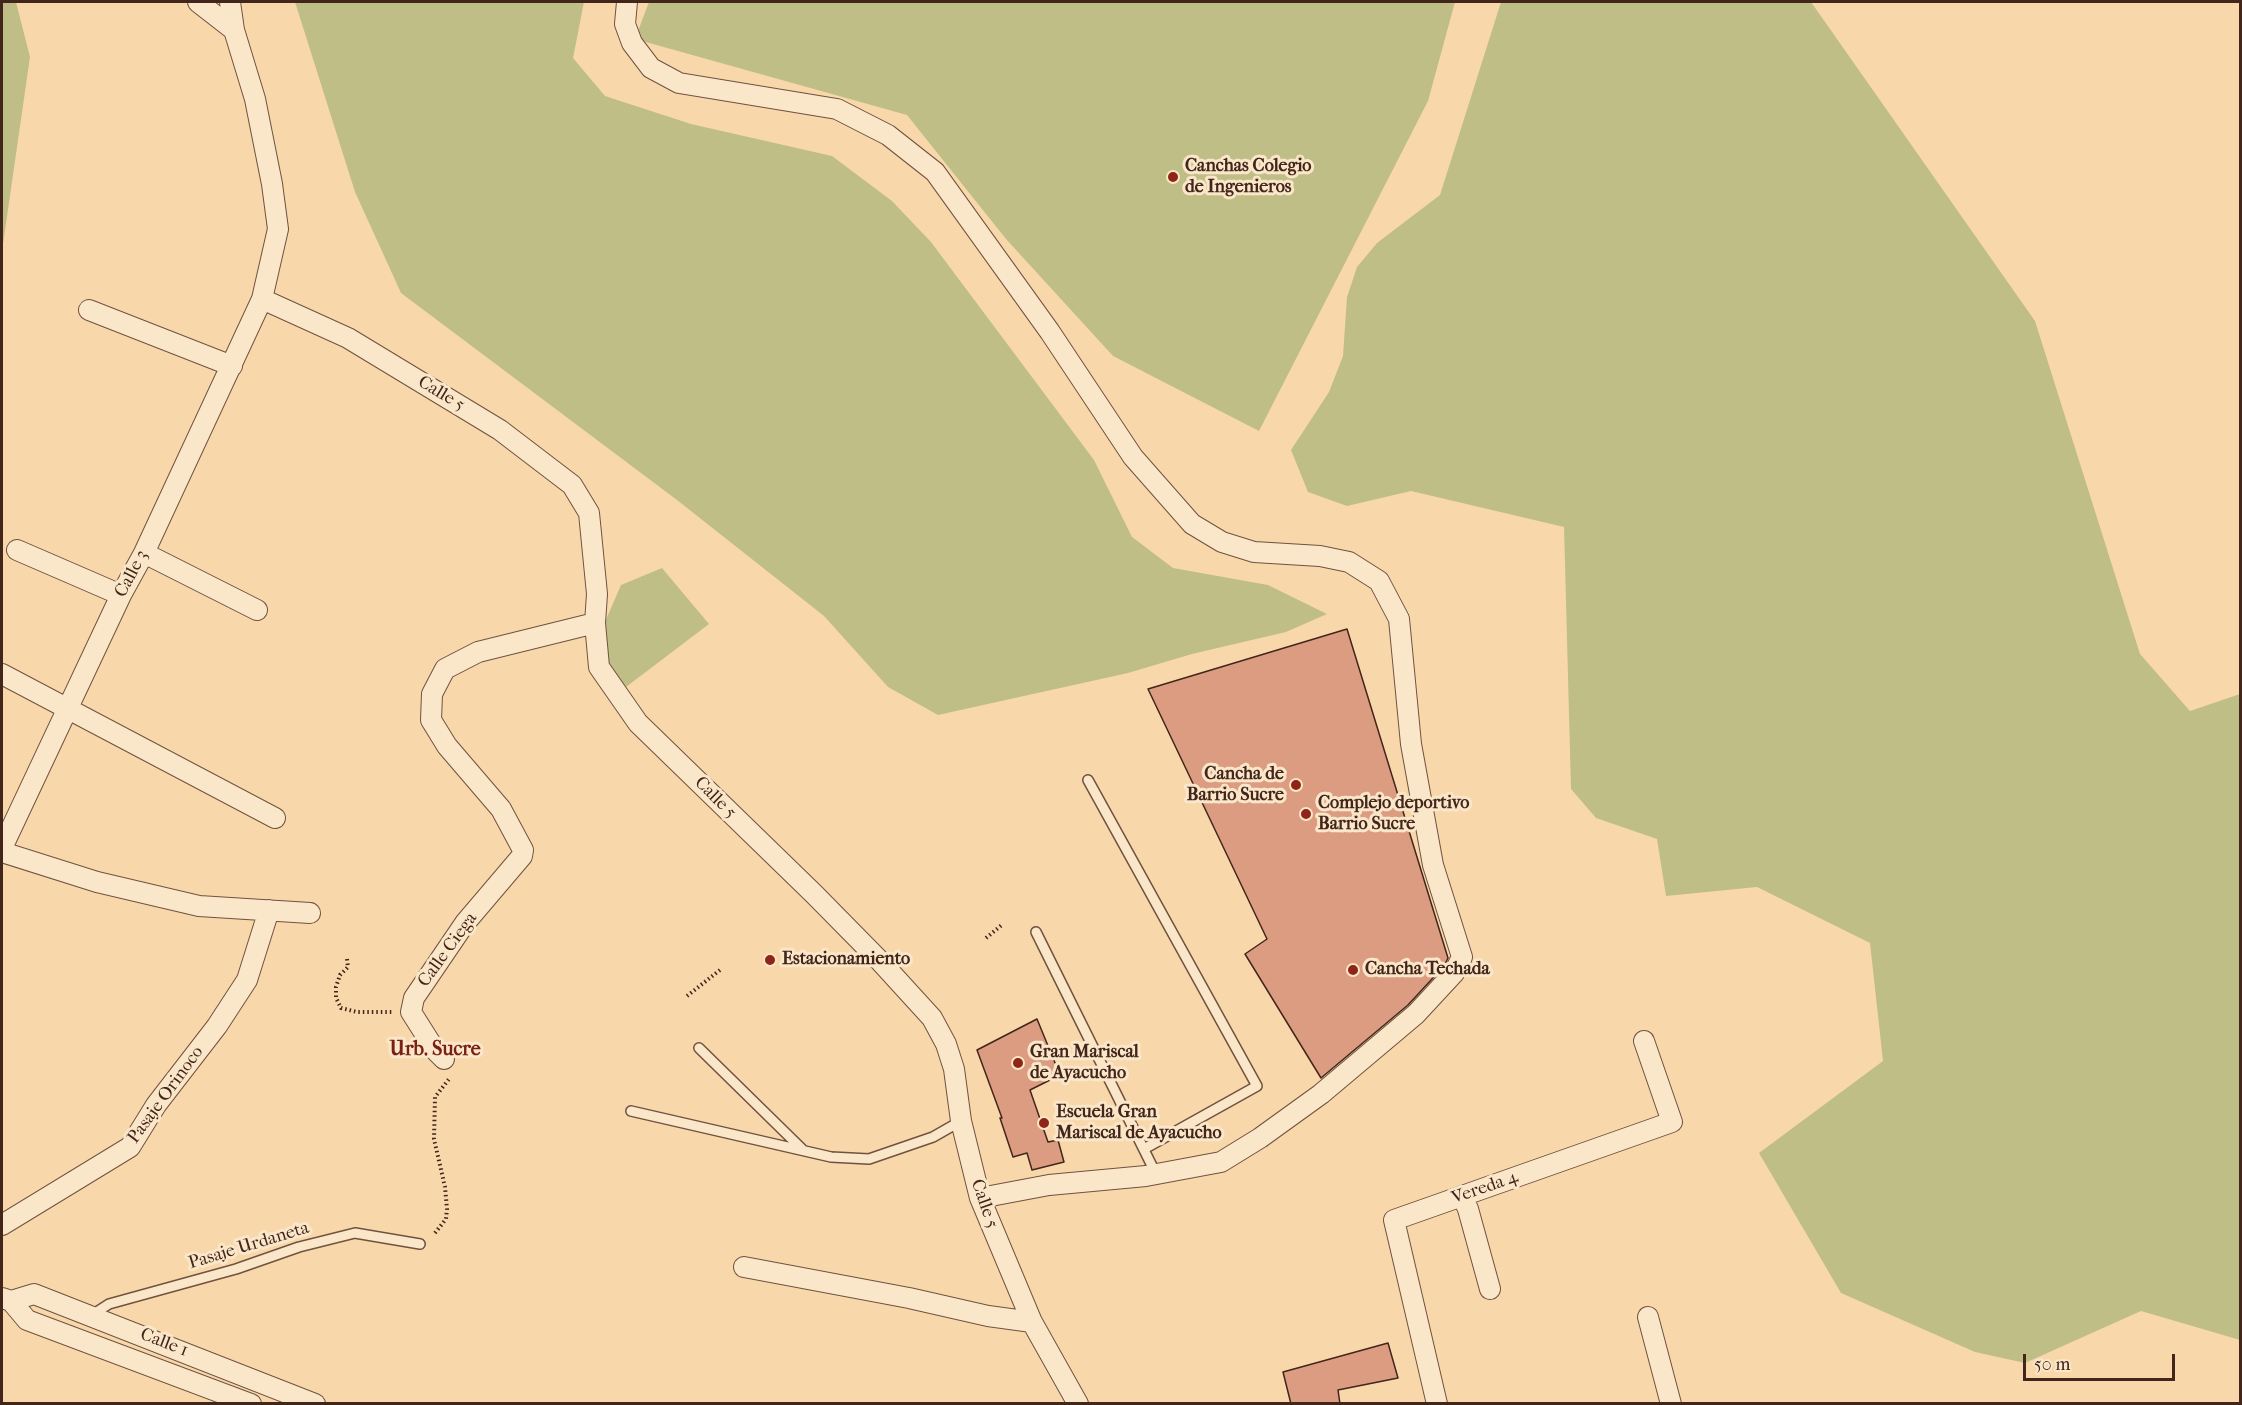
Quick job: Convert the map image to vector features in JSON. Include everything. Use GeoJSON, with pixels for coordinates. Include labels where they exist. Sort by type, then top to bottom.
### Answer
{"type":"FeatureCollection","features":[{"type":"Feature","properties":{"kind":"street"},"geometry":{"type":"LineString","coordinates":[[198,2],[234,30]]}},
{"type":"Feature","properties":{"kind":"street","name":"Calle 3"},"geometry":{"type":"LineString","coordinates":[[2,850],[66,709],[144,553],[262,299],[278,230],[272,183],[255,99],[234,30],[230,2]]}},
{"type":"Feature","properties":{"kind":"street"},"geometry":{"type":"LineString","coordinates":[[627,2],[625,24],[632,43],[651,68],[679,83],[837,109],[888,135],[935,172],[1050,332],[1133,457],[1192,524],[1222,542],[1254,552],[1320,556],[1349,562],[1379,581],[1399,619],[1411,744],[1433,865],[1462,957],[1450,978],[1416,1014],[1321,1094],[1260,1138],[1221,1162],[1156,1174],[1049,1185],[980,1198]]}},
{"type":"Feature","properties":{"kind":"street","name":"Calle 5"},"geometry":{"type":"LineString","coordinates":[[262,299],[348,338],[500,430],[572,485],[589,513],[597,594],[595,623],[600,667],[638,723],[814,894],[932,1018],[946,1044],[954,1070],[961,1121],[980,1198],[1032,1322],[1078,1404]]}},
{"type":"Feature","properties":{"kind":"street"},"geometry":{"type":"LineString","coordinates":[[89,310],[232,366]]}},
{"type":"Feature","properties":{"kind":"street"},"geometry":{"type":"LineString","coordinates":[[17,550],[121,595]]}},
{"type":"Feature","properties":{"kind":"street"},"geometry":{"type":"LineString","coordinates":[[144,553],[257,610]]}},
{"type":"Feature","properties":{"kind":"street","name":"Calle Ciega"},"geometry":{"type":"LineString","coordinates":[[411,1012],[414,998],[465,923],[522,856],[521,845],[501,810],[447,746],[431,720],[432,693],[445,669],[478,652],[595,623]]}},
{"type":"Feature","properties":{"kind":"street"},"geometry":{"type":"LineString","coordinates":[[2,674],[275,818]]}},
{"type":"Feature","properties":{"kind":"street"},"geometry":{"type":"LineString","coordinates":[[2,850],[97,882],[200,906],[310,913]]}},
{"type":"Feature","properties":{"kind":"street","name":"Pasaje Orinoco"},"geometry":{"type":"LineString","coordinates":[[2,1226],[130,1147],[156,1105],[217,1026],[247,980],[269,910]]}},
{"type":"Feature","properties":{"kind":"street"},"geometry":{"type":"LineString","coordinates":[[411,1012],[435,1050],[444,1059]]}},
{"type":"Feature","properties":{"kind":"street","name":"Vereda 4"},"geometry":{"type":"LineString","coordinates":[[1437,1404],[1394,1220],[1672,1122],[1644,1041]]}},
{"type":"Feature","properties":{"kind":"street"},"geometry":{"type":"LineString","coordinates":[[1462,1196],[1468,1209],[1490,1289]]}},
{"type":"Feature","properties":{"kind":"street"},"geometry":{"type":"LineString","coordinates":[[744,1267],[909,1298],[988,1316],[1032,1322]]}},
{"type":"Feature","properties":{"kind":"street","name":"Calle 1"},"geometry":{"type":"LineString","coordinates":[[6,1299],[34,1294],[315,1404]]}},
{"type":"Feature","properties":{"kind":"street","name":"Calle 1"},"geometry":{"type":"LineString","coordinates":[[6,1299],[27,1320],[251,1404]]}},
{"type":"Feature","properties":{"kind":"street"},"geometry":{"type":"LineString","coordinates":[[1648,1317],[1671,1404]]}},
{"type":"Feature","properties":{"kind":"lane"},"geometry":{"type":"LineString","coordinates":[[1088,780],[1257,1086],[1144,1149]]}},
{"type":"Feature","properties":{"kind":"lane"},"geometry":{"type":"LineString","coordinates":[[1036,932],[1156,1174]]}},
{"type":"Feature","properties":{"kind":"lane"},"geometry":{"type":"LineString","coordinates":[[699,1048],[802,1149]]}},
{"type":"Feature","properties":{"kind":"lane"},"geometry":{"type":"LineString","coordinates":[[632,1110],[831,1157],[869,1159],[933,1137],[961,1121]]}},
{"type":"Feature","properties":{"kind":"lane","name":"Pasaje Urdaneta"},"geometry":{"type":"LineString","coordinates":[[92,1316],[110,1304],[236,1269],[299,1247],[356,1233],[420,1244]]}},
{"type":"Feature","properties":{"kind":"path"},"geometry":{"type":"LineString","coordinates":[[986,938],[1003,924]]}},
{"type":"Feature","properties":{"kind":"path"},"geometry":{"type":"LineString","coordinates":[[346,959],[348,968],[340,975],[336,987],[336,998],[341,1008],[357,1012],[411,1012]]}},
{"type":"Feature","properties":{"kind":"path"},"geometry":{"type":"LineString","coordinates":[[687,996],[720,970]]}},
{"type":"Feature","properties":{"kind":"path"},"geometry":{"type":"LineString","coordinates":[[435,1233],[446,1219],[447,1209],[445,1186],[434,1139],[435,1097],[445,1082],[452,1077]]}},
{"type":"Feature","properties":{"kind":"shaded area"},"geometry":{"type":"Polygon","coordinates":[[[2,2],[16,2],[30,57],[2,251],[2,2]]]}},
{"type":"Feature","properties":{"kind":"shaded area"},"geometry":{"type":"Polygon","coordinates":[[[295,2],[584,2],[573,58],[605,96],[691,124],[832,156],[892,201],[931,242],[1094,460],[1132,537],[1173,568],[1268,585],[1327,614],[1286,632],[1192,654],[1128,673],[938,715],[888,687],[824,616],[677,500],[401,293],[355,192],[295,2]]]}},
{"type":"Feature","properties":{"kind":"shaded area","name":"Canchas Colegio de Ingenieros"},"geometry":{"type":"Polygon","coordinates":[[[649,2],[1455,2],[1428,101],[1259,431],[1113,356],[1006,239],[907,115],[635,39],[649,2]]]}},
{"type":"Feature","properties":{"kind":"shaded area"},"geometry":{"type":"Polygon","coordinates":[[[1501,2],[1811,2],[2035,321],[2140,654],[2190,711],[2240,694],[2240,1340],[2141,1311],[2025,1363],[1975,1352],[1841,1293],[1759,1153],[1883,1061],[1870,943],[1757,887],[1666,896],[1657,839],[1596,818],[1571,789],[1564,527],[1411,491],[1347,506],[1308,492],[1291,450],[1329,392],[1343,356],[1347,297],[1357,267],[1377,243],[1440,195],[1501,2]]]}},
{"type":"Feature","properties":{"kind":"shaded area"},"geometry":{"type":"Polygon","coordinates":[[[662,568],[709,624],[626,687],[608,667],[599,636],[621,585],[662,568]]]}},
{"type":"Feature","properties":{"kind":"building","name":"Complejo deportivo Barrio Sucre"},"geometry":{"type":"Polygon","coordinates":[[[1347,629],[1448,958],[1444,966],[1408,1005],[1321,1078],[1245,954],[1267,939],[1148,689],[1347,629]]]}},
{"type":"Feature","properties":{"kind":"building"},"geometry":{"type":"Polygon","coordinates":[[[1037,1019],[1060,1075],[1030,1090],[1048,1142],[1058,1140],[1064,1162],[1032,1170],[1027,1153],[1013,1157],[1000,1118],[1002,1118],[977,1050],[1037,1019]]]}},
{"type":"Feature","properties":{"kind":"building"},"geometry":{"type":"Polygon","coordinates":[[[1388,1343],[1398,1378],[1338,1390],[1340,1404],[1291,1404],[1283,1372],[1388,1343]]]}},
{"type":"Feature","properties":{"kind":"place","name":"Canchas Colegio de Ingenieros"},"geometry":{"type":"Point","coordinates":[1173,177]}},
{"type":"Feature","properties":{"kind":"place","name":"Cancha de Barrio Sucre"},"geometry":{"type":"Point","coordinates":[1296,785]}},
{"type":"Feature","properties":{"kind":"place","name":"Complejo deportivo Barrio Sucre"},"geometry":{"type":"Point","coordinates":[1306,814]}},
{"type":"Feature","properties":{"kind":"place","name":"Estacionamiento"},"geometry":{"type":"Point","coordinates":[770,960]}},
{"type":"Feature","properties":{"kind":"place","name":"Cancha Techada"},"geometry":{"type":"Point","coordinates":[1353,970]}},
{"type":"Feature","properties":{"kind":"place","name":"Gran Mariscal de Ayacucho"},"geometry":{"type":"Point","coordinates":[1018,1063]}},
{"type":"Feature","properties":{"kind":"place","name":"Escuela Gran Mariscal de Ayacucho"},"geometry":{"type":"Point","coordinates":[1044,1123]}},
{"type":"Feature","properties":{"kind":"district","name":"Urb. Sucre"},"geometry":{"type":"Point","coordinates":[435,1050]}}]}
